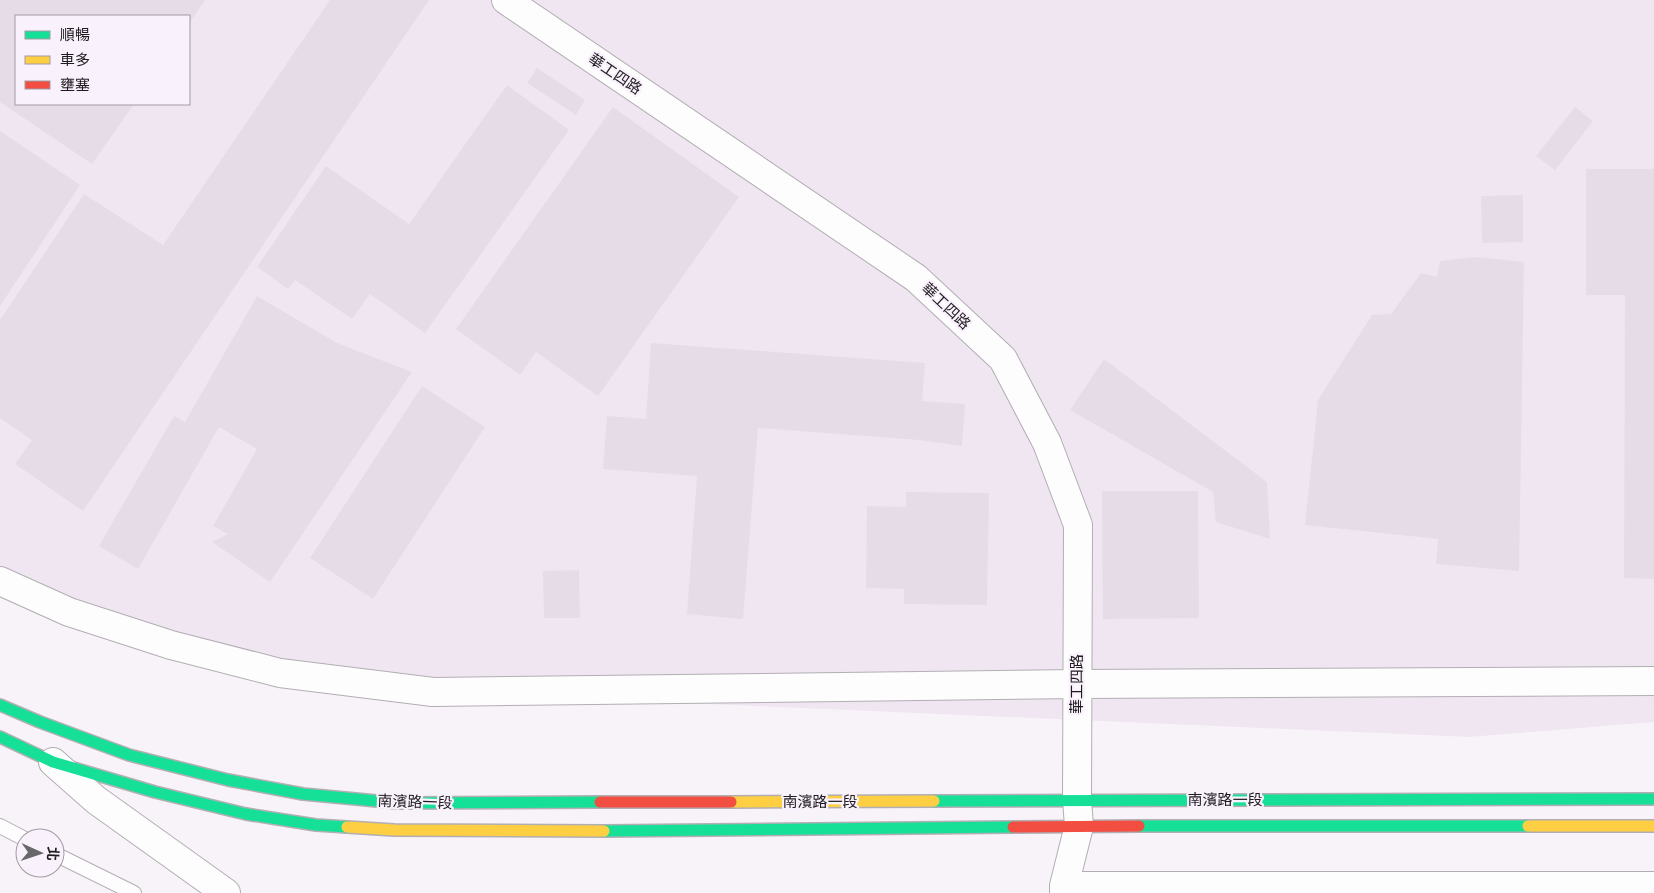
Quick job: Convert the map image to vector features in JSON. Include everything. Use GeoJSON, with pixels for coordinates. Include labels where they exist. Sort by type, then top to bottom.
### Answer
{"type":"FeatureCollection","features":[{"type":"Feature","properties":{"kind":"main road","name":"南濱路一段"},"geometry":{"type":"LineString","coordinates":[[0,705],[40,722],[130,755],[228,780],[303,794],[398,803],[1078,813],[1654,826]]}},
{"type":"Feature","properties":{"kind":"main road","name":"南濱路一段"},"geometry":{"type":"LineString","coordinates":[[0,736],[53,762],[155,792],[246,814],[316,825],[394,830],[542,832],[1078,813],[1654,799]]}},
{"type":"Feature","properties":{"kind":"street","name":"華工四路"},"geometry":{"type":"LineString","coordinates":[[506,0],[916,278],[1003,359],[1047,443],[1078,525],[1078,813],[1064,889]]}},
{"type":"Feature","properties":{"kind":"street"},"geometry":{"type":"LineString","coordinates":[[0,581],[69,612],[171,645],[280,673],[433,692],[1077,684],[1654,681]]}},
{"type":"Feature","properties":{"kind":"street"},"geometry":{"type":"LineString","coordinates":[[53,762],[96,800],[226,893]]}},
{"type":"Feature","properties":{"kind":"street"},"geometry":{"type":"LineString","coordinates":[[1064,889],[1654,886]]}},
{"type":"Feature","properties":{"kind":"lane"},"geometry":{"type":"LineString","coordinates":[[0,826],[15,834]]}},
{"type":"Feature","properties":{"kind":"lane"},"geometry":{"type":"LineString","coordinates":[[65,859],[134,893]]}},
{"type":"Feature","properties":{"kind":"shaded area"},"geometry":{"type":"Polygon","coordinates":[[[0,0],[1654,0],[1654,722],[1469,737],[433,692],[280,673],[0,581],[0,0]]]}},
{"type":"Feature","properties":{"kind":"building"},"geometry":{"type":"Polygon","coordinates":[[[0,0],[205,0],[190,22],[190,15],[15,15],[15,105],[133,105],[92,164],[0,102],[0,0]]]}},
{"type":"Feature","properties":{"kind":"building"},"geometry":{"type":"Polygon","coordinates":[[[330,0],[429,0],[83,511],[15,464],[32,440],[0,418],[0,320],[84,194],[163,245],[330,0]]]}},
{"type":"Feature","properties":{"kind":"building"},"geometry":{"type":"Polygon","coordinates":[[[537,68],[585,100],[576,115],[527,83],[537,68]]]}},
{"type":"Feature","properties":{"kind":"building"},"geometry":{"type":"Polygon","coordinates":[[[507,85],[569,130],[425,333],[370,294],[352,319],[295,280],[288,289],[257,267],[326,166],[409,224],[507,85]]]}},
{"type":"Feature","properties":{"kind":"building"},"geometry":{"type":"Polygon","coordinates":[[[613,107],[739,197],[598,396],[536,352],[520,375],[456,329],[613,107]]]}},
{"type":"Feature","properties":{"kind":"building"},"geometry":{"type":"Polygon","coordinates":[[[1575,107],[1593,121],[1555,170],[1536,156],[1575,107]]]}},
{"type":"Feature","properties":{"kind":"building"},"geometry":{"type":"Polygon","coordinates":[[[0,131],[80,185],[0,306],[0,131]]]}},
{"type":"Feature","properties":{"kind":"building"},"geometry":{"type":"Polygon","coordinates":[[[1586,169],[1654,169],[1654,579],[1624,578],[1625,295],[1586,295],[1586,169]]]}},
{"type":"Feature","properties":{"kind":"building"},"geometry":{"type":"Polygon","coordinates":[[[1523,195],[1523,242],[1482,243],[1481,196],[1523,195]]]}},
{"type":"Feature","properties":{"kind":"building"},"geometry":{"type":"Polygon","coordinates":[[[1476,257],[1524,262],[1519,571],[1436,564],[1438,539],[1305,525],[1318,400],[1372,315],[1391,314],[1421,273],[1437,277],[1440,261],[1476,257]]]}},
{"type":"Feature","properties":{"kind":"building"},"geometry":{"type":"Polygon","coordinates":[[[257,296],[337,343],[412,372],[270,582],[212,542],[228,534],[213,526],[257,449],[219,427],[138,569],[99,546],[174,416],[185,422],[257,296]]]}},
{"type":"Feature","properties":{"kind":"building"},"geometry":{"type":"Polygon","coordinates":[[[651,343],[925,363],[922,401],[965,404],[962,446],[919,440],[758,428],[743,619],[687,614],[697,476],[603,469],[607,416],[646,419],[651,343]]]}},
{"type":"Feature","properties":{"kind":"building"},"geometry":{"type":"Polygon","coordinates":[[[1104,359],[1267,482],[1270,539],[1216,522],[1213,492],[1070,410],[1104,359]]]}},
{"type":"Feature","properties":{"kind":"building"},"geometry":{"type":"Polygon","coordinates":[[[422,386],[485,427],[373,599],[310,558],[422,386]]]}},
{"type":"Feature","properties":{"kind":"building"},"geometry":{"type":"Polygon","coordinates":[[[1102,491],[1198,491],[1199,618],[1103,619],[1102,491]]]}},
{"type":"Feature","properties":{"kind":"building"},"geometry":{"type":"Polygon","coordinates":[[[906,492],[989,493],[987,605],[904,604],[904,589],[866,588],[867,506],[906,507],[906,492]]]}},
{"type":"Feature","properties":{"kind":"building"},"geometry":{"type":"Polygon","coordinates":[[[579,570],[580,618],[544,618],[543,571],[579,570]]]}},
{"type":"Feature","properties":{"kind":"traffic: fast"},"geometry":{"type":"LineString","coordinates":[[0,705],[129,755],[228,780],[303,794],[398,803],[600,802]]}},
{"type":"Feature","properties":{"kind":"traffic: fast"},"geometry":{"type":"LineString","coordinates":[[0,737],[53,762],[155,792],[246,814],[316,825],[347,827]]}},
{"type":"Feature","properties":{"kind":"traffic: fast"},"geometry":{"type":"LineString","coordinates":[[934,801],[1654,799]]}},
{"type":"Feature","properties":{"kind":"traffic: fast"},"geometry":{"type":"LineString","coordinates":[[1139,826],[1528,826]]}},
{"type":"Feature","properties":{"kind":"traffic: fast"},"geometry":{"type":"LineString","coordinates":[[604,831],[1013,827]]}},
{"type":"Feature","properties":{"kind":"traffic: slow"},"geometry":{"type":"LineString","coordinates":[[731,802],[934,801]]}},
{"type":"Feature","properties":{"kind":"traffic: slow"},"geometry":{"type":"LineString","coordinates":[[1528,826],[1654,826]]}},
{"type":"Feature","properties":{"kind":"traffic: slow"},"geometry":{"type":"LineString","coordinates":[[347,827],[394,830],[604,831]]}},
{"type":"Feature","properties":{"kind":"traffic: jam"},"geometry":{"type":"LineString","coordinates":[[600,802],[731,802]]}},
{"type":"Feature","properties":{"kind":"traffic: jam"},"geometry":{"type":"LineString","coordinates":[[1013,827],[1139,826]]}}]}
